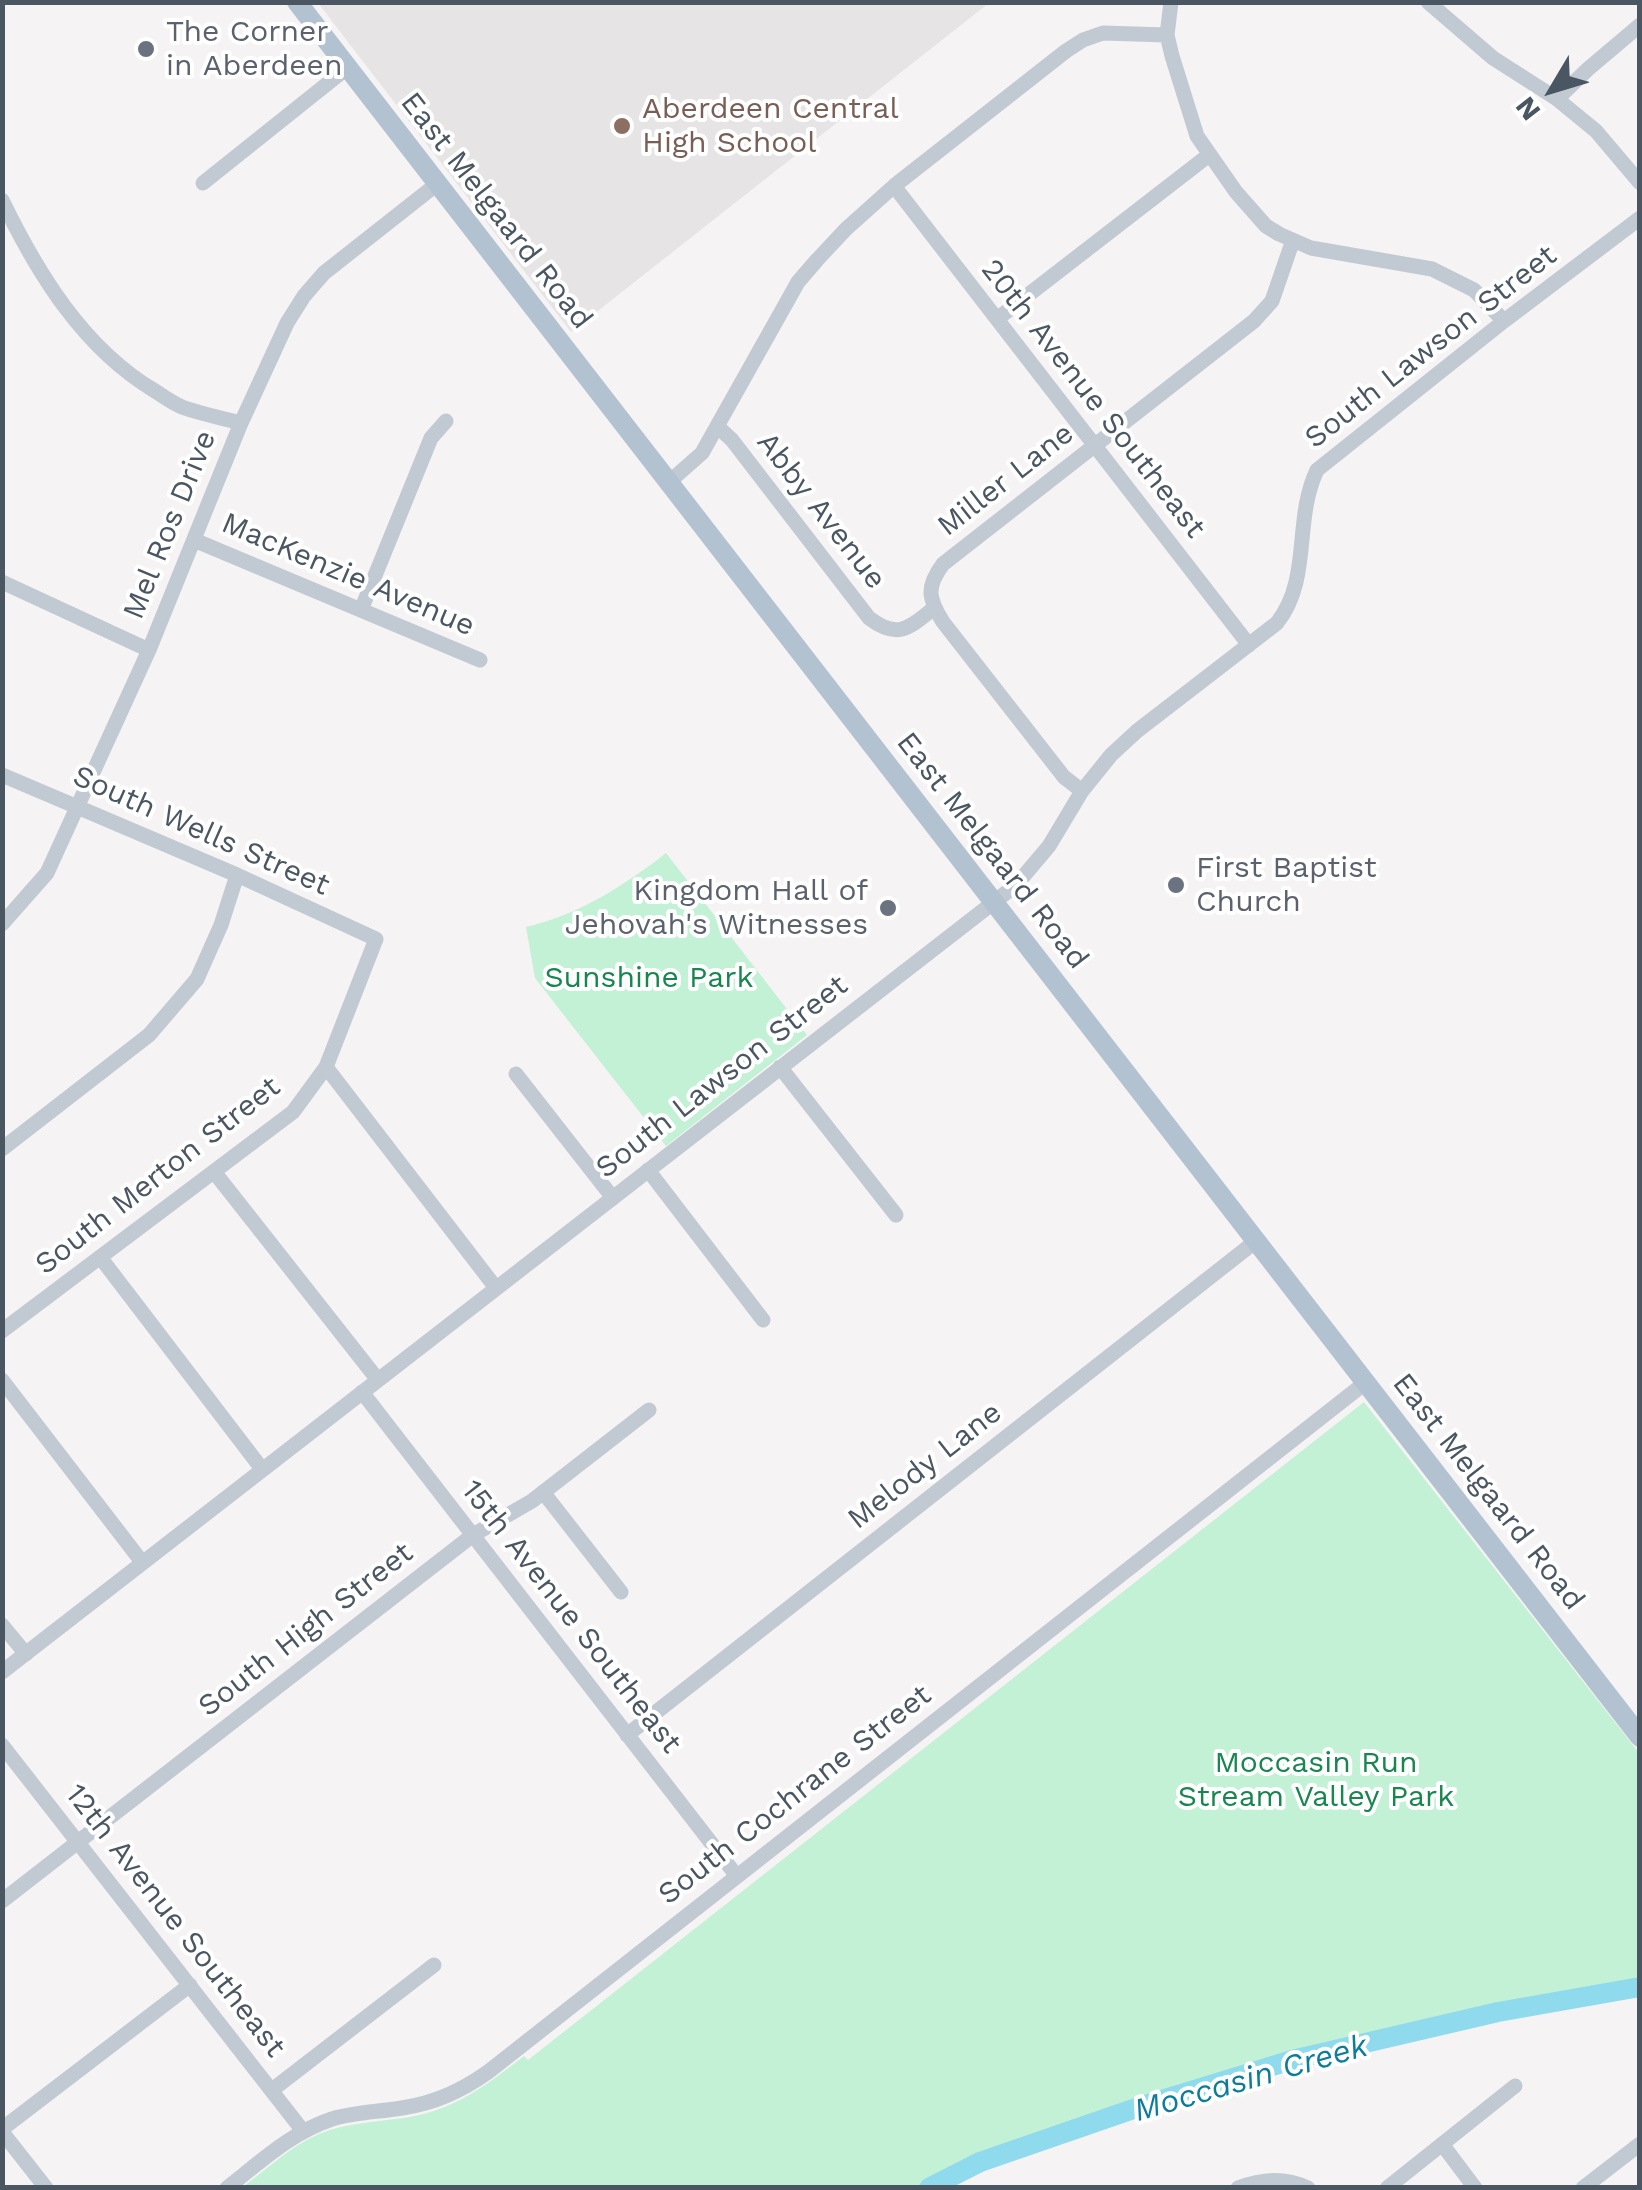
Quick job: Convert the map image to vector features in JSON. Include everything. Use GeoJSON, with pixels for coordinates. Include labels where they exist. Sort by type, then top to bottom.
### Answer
{"type":"FeatureCollection","features":[{"type":"Feature","properties":{"kind":"main road","name":"East Melgaard Road"},"geometry":{"type":"LineString","coordinates":[[296,2],[1640,1737]]}},
{"type":"Feature","properties":{"kind":"street"},"geometry":{"type":"LineString","coordinates":[[1172,2],[1167,35],[1197,136],[1236,192],[1266,226],[1320,250],[1432,269],[1474,290],[1504,321]]}},
{"type":"Feature","properties":{"kind":"street"},"geometry":{"type":"LineString","coordinates":[[1430,3],[1493,58],[1558,100],[1596,131],[1640,183]]}},
{"type":"Feature","properties":{"kind":"street"},"geometry":{"type":"LineString","coordinates":[[1558,100],[1640,25]]}},
{"type":"Feature","properties":{"kind":"street"},"geometry":{"type":"LineString","coordinates":[[668,483],[702,452],[798,282],[846,229],[894,186],[1083,40],[1103,34],[1167,35]]}},
{"type":"Feature","properties":{"kind":"street"},"geometry":{"type":"LineString","coordinates":[[203,182],[347,68]]}},
{"type":"Feature","properties":{"kind":"street"},"geometry":{"type":"LineString","coordinates":[[997,320],[1209,155]]}},
{"type":"Feature","properties":{"kind":"street","name":"Mel Ros Drive"},"geometry":{"type":"LineString","coordinates":[[2,924],[47,873],[149,650],[286,323],[304,296],[337,262],[437,184]]}},
{"type":"Feature","properties":{"kind":"street","name":"20th Avenue Southeast"},"geometry":{"type":"LineString","coordinates":[[894,186],[1249,645]]}},
{"type":"Feature","properties":{"kind":"street"},"geometry":{"type":"LineString","coordinates":[[2,200],[26,250],[98,346],[132,377],[178,406],[241,423]]}},
{"type":"Feature","properties":{"kind":"street","name":"South Lawson Street"},"geometry":{"type":"LineString","coordinates":[[2,1672],[1016,885],[1049,846],[1103,763],[1137,731],[1277,623],[1292,600],[1307,496],[1317,470],[1640,218]]}},
{"type":"Feature","properties":{"kind":"street","name":"Miller Lane"},"geometry":{"type":"LineString","coordinates":[[934,608],[933,579],[943,564],[1266,310],[1293,240]]}},
{"type":"Feature","properties":{"kind":"street"},"geometry":{"type":"LineString","coordinates":[[361,610],[431,438],[446,422]]}},
{"type":"Feature","properties":{"kind":"street","name":"Abby Avenue"},"geometry":{"type":"LineString","coordinates":[[717,426],[732,440],[868,618],[896,632],[934,608]]}},
{"type":"Feature","properties":{"kind":"street","name":"MacKenzie Avenue"},"geometry":{"type":"LineString","coordinates":[[194,540],[480,660]]}},
{"type":"Feature","properties":{"kind":"street"},"geometry":{"type":"LineString","coordinates":[[2,582],[149,650]]}},
{"type":"Feature","properties":{"kind":"street"},"geometry":{"type":"LineString","coordinates":[[934,608],[1064,778],[1082,791]]}},
{"type":"Feature","properties":{"kind":"street","name":"South Wells Street"},"geometry":{"type":"LineString","coordinates":[[2,775],[238,875],[376,939]]}},
{"type":"Feature","properties":{"kind":"street"},"geometry":{"type":"LineString","coordinates":[[2,1150],[149,1035],[197,979],[238,875]]}},
{"type":"Feature","properties":{"kind":"street","name":"South Merton Street"},"geometry":{"type":"LineString","coordinates":[[2,1332],[294,1112],[326,1067],[376,939]]}},
{"type":"Feature","properties":{"kind":"street"},"geometry":{"type":"LineString","coordinates":[[326,1067],[496,1288]]}},
{"type":"Feature","properties":{"kind":"street"},"geometry":{"type":"LineString","coordinates":[[780,1067],[896,1215]]}},
{"type":"Feature","properties":{"kind":"street"},"geometry":{"type":"LineString","coordinates":[[516,1074],[613,1198]]}},
{"type":"Feature","properties":{"kind":"street"},"geometry":{"type":"LineString","coordinates":[[648,1170],[764,1320]]}},
{"type":"Feature","properties":{"kind":"street"},"geometry":{"type":"LineString","coordinates":[[215,1172],[378,1380]]}},
{"type":"Feature","properties":{"kind":"street","name":"Melody Lane"},"geometry":{"type":"LineString","coordinates":[[628,1734],[1256,1241]]}},
{"type":"Feature","properties":{"kind":"street"},"geometry":{"type":"LineString","coordinates":[[100,1257],[262,1469]]}},
{"type":"Feature","properties":{"kind":"street"},"geometry":{"type":"LineString","coordinates":[[2,1380],[142,1562]]}},
{"type":"Feature","properties":{"kind":"street","name":"South Cochrane Street"},"geometry":{"type":"LineString","coordinates":[[227,2188],[304,2131],[339,2117],[442,2099],[488,2072],[1365,1383]]}},
{"type":"Feature","properties":{"kind":"street","name":"15th Avenue Southeast"},"geometry":{"type":"LineString","coordinates":[[362,1392],[736,1875]]}},
{"type":"Feature","properties":{"kind":"street","name":"South High Street"},"geometry":{"type":"LineString","coordinates":[[2,1900],[473,1536],[542,1492],[649,1410]]}},
{"type":"Feature","properties":{"kind":"street"},"geometry":{"type":"LineString","coordinates":[[542,1492],[621,1592]]}},
{"type":"Feature","properties":{"kind":"street"},"geometry":{"type":"LineString","coordinates":[[2,1625],[26,1654]]}},
{"type":"Feature","properties":{"kind":"street","name":"12th Avenue Southeast"},"geometry":{"type":"LineString","coordinates":[[2,1745],[304,2131]]}},
{"type":"Feature","properties":{"kind":"street"},"geometry":{"type":"LineString","coordinates":[[272,2090],[434,1965]]}},
{"type":"Feature","properties":{"kind":"street"},"geometry":{"type":"LineString","coordinates":[[46,2188],[2,2130],[190,1985]]}},
{"type":"Feature","properties":{"kind":"street"},"geometry":{"type":"LineString","coordinates":[[1387,2188],[1515,2086]]}},
{"type":"Feature","properties":{"kind":"street"},"geometry":{"type":"LineString","coordinates":[[1442,2144],[1475,2188]]}},
{"type":"Feature","properties":{"kind":"street"},"geometry":{"type":"LineString","coordinates":[[1583,2188],[1640,2144]]}},
{"type":"Feature","properties":{"kind":"street"},"geometry":{"type":"LineString","coordinates":[[1238,2188],[1275,2179],[1308,2188]]}},
{"type":"Feature","properties":{"kind":"shaded area","name":"Aberdeen Central High School"},"geometry":{"type":"Polygon","coordinates":[[[318,3],[989,3],[571,332],[318,3]]]}},
{"type":"Feature","properties":{"kind":"green space","name":"Sunshine Park"},"geometry":{"type":"Polygon","coordinates":[[[666,853],[807,1035],[666,1146],[535,978],[526,927],[600,898],[666,853]]]}},
{"type":"Feature","properties":{"kind":"green space","name":"Moccasin Run Stream Valley Park"},"geometry":{"type":"Polygon","coordinates":[[[1364,1402],[1639,1753],[1639,1987],[1498,2012],[1292,2060],[980,2162],[929,2187],[243,2187],[289,2151],[319,2134],[442,2108],[484,2085],[524,2056],[528,2060],[1364,1402]]]}},
{"type":"Feature","properties":{"kind":"waterway","name":"Moccasin Creek"},"geometry":{"type":"LineString","coordinates":[[929,2188],[980,2162],[1292,2060],[1498,2012],[1640,1987]]}},
{"type":"Feature","properties":{"kind":"place","name":"The Corner in Aberdeen"},"geometry":{"type":"Point","coordinates":[146,49]}},
{"type":"Feature","properties":{"kind":"place","name":"Aberdeen Central High School"},"geometry":{"type":"Point","coordinates":[622,126]}},
{"type":"Feature","properties":{"kind":"place","name":"First Baptist Church"},"geometry":{"type":"Point","coordinates":[1176,885]}},
{"type":"Feature","properties":{"kind":"place","name":"Kingdom Hall of Jehovah's Witnesses"},"geometry":{"type":"Point","coordinates":[888,908]}}]}
